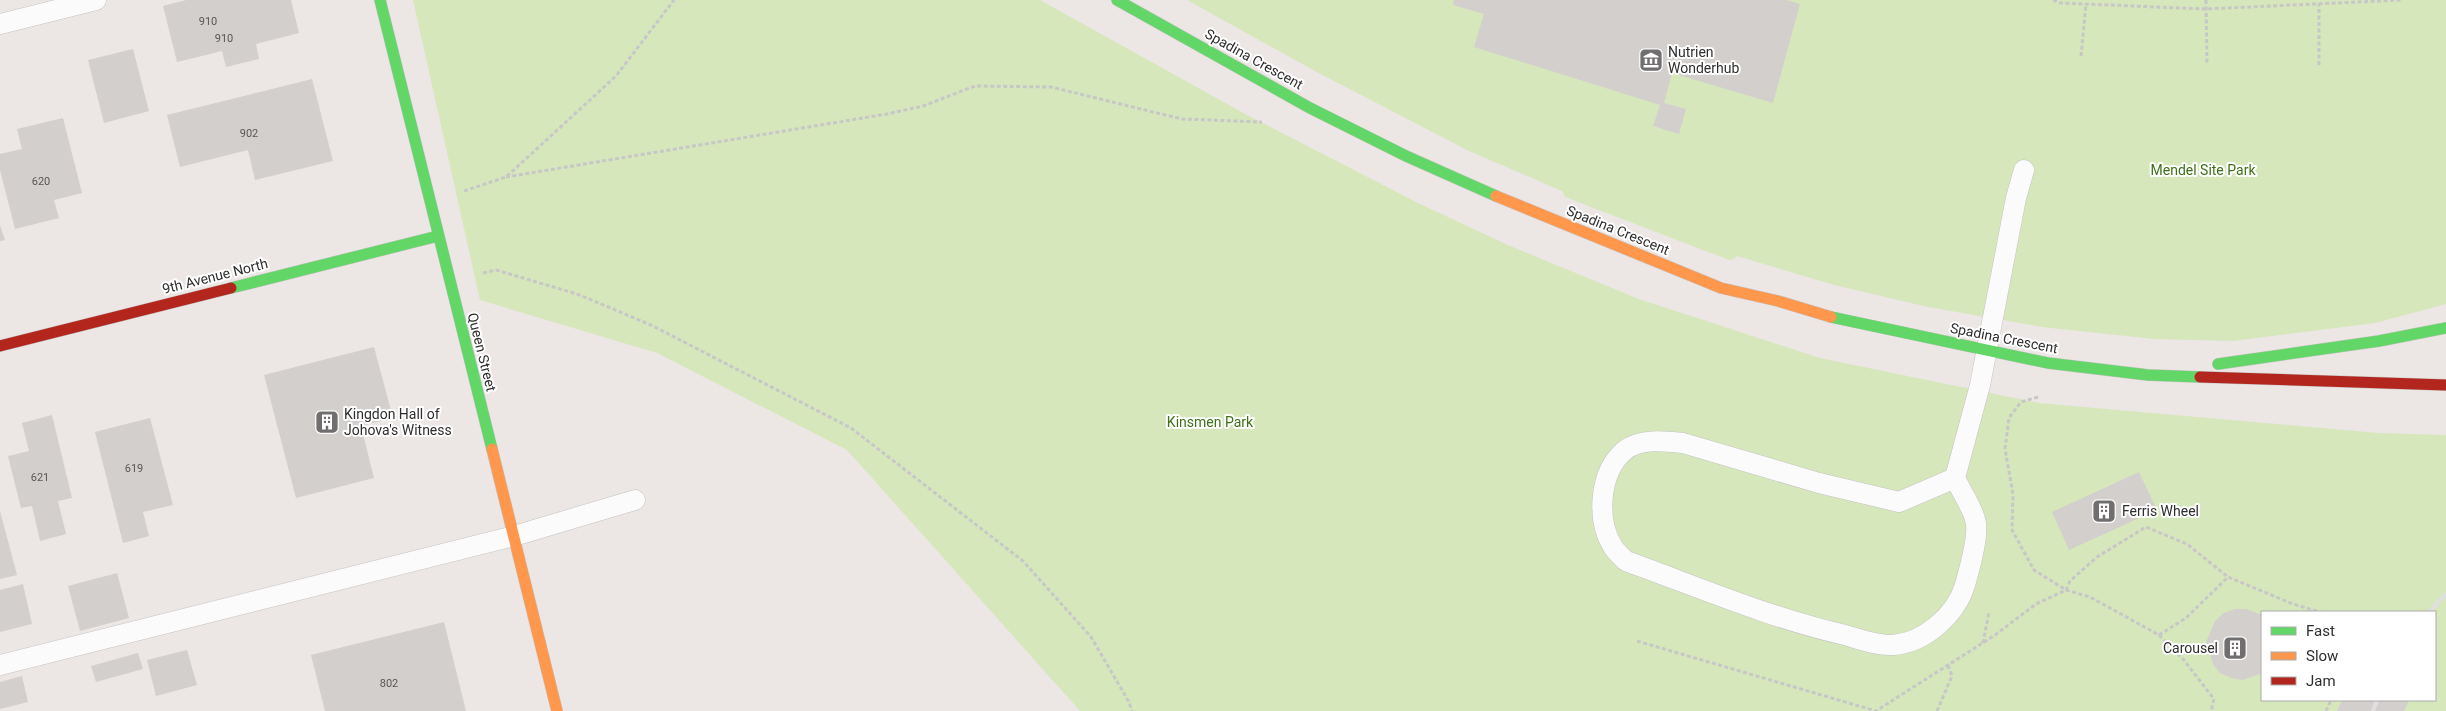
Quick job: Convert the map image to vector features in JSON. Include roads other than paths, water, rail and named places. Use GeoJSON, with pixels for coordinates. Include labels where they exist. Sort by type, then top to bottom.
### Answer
{"type":"FeatureCollection","features":[{"type":"Feature","properties":{"kind":"street","name":"Queen Street"},"geometry":{"type":"LineString","coordinates":[[380,0],[557,711]]}},
{"type":"Feature","properties":{"kind":"street","name":"Spadina Crescent"},"geometry":{"type":"LineString","coordinates":[[1117,0],[1310,108],[1406,156],[1513,204],[1721,288],[1778,301],[1833,318],[2048,363],[2148,375],[2446,385]]}},
{"type":"Feature","properties":{"kind":"street","name":"9th Avenue North"},"geometry":{"type":"LineString","coordinates":[[0,346],[438,236]]}},
{"type":"Feature","properties":{"kind":"street","name":"Spadina Crescent"},"geometry":{"type":"LineString","coordinates":[[2148,375],[2379,341],[2446,328]]}},
{"type":"Feature","properties":{"kind":"lane"},"geometry":{"type":"LineString","coordinates":[[0,24],[96,0]]}},
{"type":"Feature","properties":{"kind":"lane"},"geometry":{"type":"LineString","coordinates":[[1955,478],[1899,502],[1819,483],[1683,443],[1664,441],[1634,445],[1624,451],[1610,471],[1601,504],[1606,529],[1613,548],[1626,561],[1811,627],[1892,645],[1913,641],[1931,630],[1947,615],[1962,594],[1973,554],[1976,520],[1955,478],[1987,350],[2016,198],[2024,170]]}},
{"type":"Feature","properties":{"kind":"lane"},"geometry":{"type":"LineString","coordinates":[[0,665],[514,536],[635,500]]}},
{"type":"Feature","properties":{"kind":"railway"},"geometry":{"type":"LineString","coordinates":[[2430,611],[2446,594]]}},
{"type":"Feature","properties":{"kind":"railway"},"geometry":{"type":"LineString","coordinates":[[2373,711],[2377,701]]}},
{"type":"Feature","properties":{"kind":"place","name":"Nutrien Wonderhub"},"geometry":{"type":"Point","coordinates":[1651,60]}},
{"type":"Feature","properties":{"kind":"place","name":"Kingdon Hall of Johova's Witness"},"geometry":{"type":"Point","coordinates":[327,422]}},
{"type":"Feature","properties":{"kind":"place","name":"Ferris Wheel"},"geometry":{"type":"Point","coordinates":[2104,511]}},
{"type":"Feature","properties":{"kind":"place","name":"Carousel"},"geometry":{"type":"Point","coordinates":[2235,648]}},
{"type":"Feature","properties":{"kind":"park label","name":"Mendel Site Park"},"geometry":{"type":"Point","coordinates":[2203,170]}},
{"type":"Feature","properties":{"kind":"park label","name":"Kinsmen Park"},"geometry":{"type":"Point","coordinates":[1210,422]}}]}
